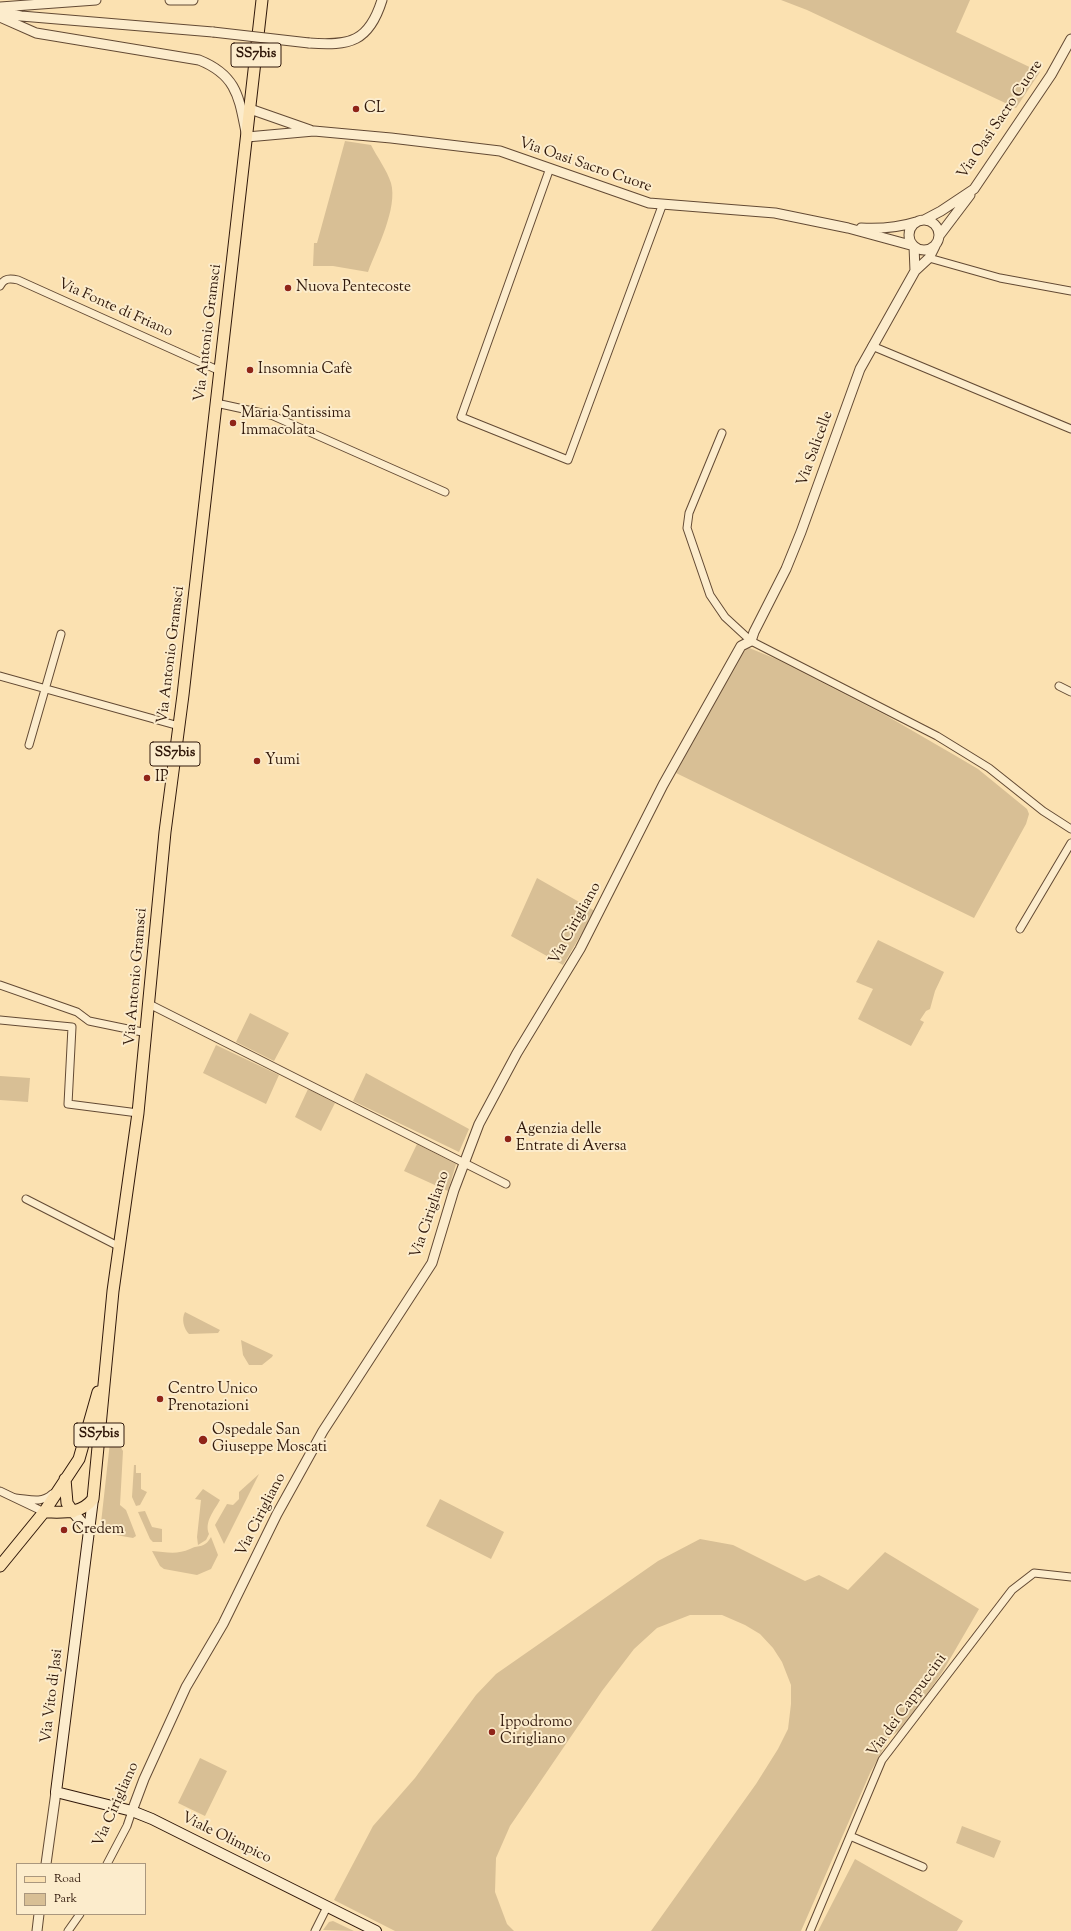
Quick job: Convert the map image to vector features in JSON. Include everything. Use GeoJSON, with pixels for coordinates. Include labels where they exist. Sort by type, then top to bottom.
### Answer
{"type":"FeatureCollection","features":[{"type":"Feature","properties":{"kind":"main road","name":"SS7bis"},"geometry":{"type":"LineString","coordinates":[[250,109],[262,0]]}},
{"type":"Feature","properties":{"kind":"main road","name":"Via Antonio Gramsci"},"geometry":{"type":"LineString","coordinates":[[93,1499],[104,1371],[118,1246],[138,1113],[147,1033],[165,832],[179,726],[250,109]]}},
{"type":"Feature","properties":{"kind":"main road","name":"Via Antonio Gramsci"},"geometry":{"type":"LineString","coordinates":[[44,1512],[79,1459],[104,1371]]}},
{"type":"Feature","properties":{"kind":"main road"},"geometry":{"type":"LineString","coordinates":[[79,1459],[86,1457],[92,1458],[96,1463]]}},
{"type":"Feature","properties":{"kind":"main road"},"geometry":{"type":"LineString","coordinates":[[65,1479],[67,1503],[89,1532]]}},
{"type":"Feature","properties":{"kind":"main road"},"geometry":{"type":"LineString","coordinates":[[44,1512],[73,1512],[88,1506],[93,1499]]}},
{"type":"Feature","properties":{"kind":"main road","name":"Via Vito di Jasi"},"geometry":{"type":"LineString","coordinates":[[56,1792],[93,1499]]}},
{"type":"Feature","properties":{"kind":"main road","name":"SS7bis"},"geometry":{"type":"LineString","coordinates":[[0,1566],[44,1512]]}},
{"type":"Feature","properties":{"kind":"main road","name":"Viale Olimpico"},"geometry":{"type":"LineString","coordinates":[[56,1792],[132,1811],[195,1840],[376,1931]]}},
{"type":"Feature","properties":{"kind":"street"},"geometry":{"type":"LineString","coordinates":[[0,7],[96,0]]}},
{"type":"Feature","properties":{"kind":"street"},"geometry":{"type":"LineString","coordinates":[[170,0],[193,0]]}},
{"type":"Feature","properties":{"kind":"street"},"geometry":{"type":"LineString","coordinates":[[0,12],[20,16],[213,32],[334,45],[361,36],[370,28],[378,14],[382,0]]}},
{"type":"Feature","properties":{"kind":"street"},"geometry":{"type":"LineString","coordinates":[[0,17],[36,33],[199,60],[211,65],[222,71],[232,82],[239,100],[247,138]]}},
{"type":"Feature","properties":{"kind":"street","name":"Via Oasi Sacro Cuore"},"geometry":{"type":"LineString","coordinates":[[848,228],[882,229],[904,226],[922,221],[941,212],[974,189],[1051,75],[1071,39]]}},
{"type":"Feature","properties":{"kind":"street","name":"Via Oasi Sacro Cuore"},"geometry":{"type":"LineString","coordinates":[[250,109],[314,131]]}},
{"type":"Feature","properties":{"kind":"street","name":"Via Oasi Sacro Cuore"},"geometry":{"type":"LineString","coordinates":[[247,138],[314,131],[391,138],[500,151],[636,199],[662,206],[759,210],[848,228],[914,246]]}},
{"type":"Feature","properties":{"kind":"street"},"geometry":{"type":"LineString","coordinates":[[550,168],[461,417],[568,460],[662,206]]}},
{"type":"Feature","properties":{"kind":"street"},"geometry":{"type":"LineString","coordinates":[[915,271],[929,258],[940,236],[974,189]]}},
{"type":"Feature","properties":{"kind":"street"},"geometry":{"type":"LineString","coordinates":[[935,246],[927,250],[918,249],[914,246],[911,242],[911,228],[922,221],[929,221],[937,226],[940,236]]}},
{"type":"Feature","properties":{"kind":"street"},"geometry":{"type":"LineString","coordinates":[[914,246],[915,271]]}},
{"type":"Feature","properties":{"kind":"street"},"geometry":{"type":"LineString","coordinates":[[929,258],[1000,278],[1071,291]]}},
{"type":"Feature","properties":{"kind":"street","name":"Via Salicelle"},"geometry":{"type":"LineString","coordinates":[[751,641],[754,632],[786,569],[801,532],[860,369],[915,271]]}},
{"type":"Feature","properties":{"kind":"street","name":"Via Fonte di Friano"},"geometry":{"type":"LineString","coordinates":[[0,286],[5,279],[11,278],[18,280],[220,371]]}},
{"type":"Feature","properties":{"kind":"street"},"geometry":{"type":"LineString","coordinates":[[872,346],[1071,429]]}},
{"type":"Feature","properties":{"kind":"street"},"geometry":{"type":"LineString","coordinates":[[216,403],[271,415],[445,492]]}},
{"type":"Feature","properties":{"kind":"street"},"geometry":{"type":"LineString","coordinates":[[722,433],[689,513],[687,528],[713,599],[725,617],[751,641],[937,736],[989,768],[1043,811],[1071,830]]}},
{"type":"Feature","properties":{"kind":"street"},"geometry":{"type":"LineString","coordinates":[[29,745],[61,634]]}},
{"type":"Feature","properties":{"kind":"street","name":"Via Cirigliano"},"geometry":{"type":"LineString","coordinates":[[108,1863],[127,1826],[147,1772],[186,1687],[223,1624],[284,1502],[324,1431],[432,1263],[464,1161],[479,1124],[517,1054],[580,949],[663,785],[741,646],[751,641]]}},
{"type":"Feature","properties":{"kind":"street"},"geometry":{"type":"LineString","coordinates":[[0,676],[179,726]]}},
{"type":"Feature","properties":{"kind":"street"},"geometry":{"type":"LineString","coordinates":[[1059,686],[1071,692]]}},
{"type":"Feature","properties":{"kind":"street"},"geometry":{"type":"LineString","coordinates":[[1020,929],[1071,843]]}},
{"type":"Feature","properties":{"kind":"street"},"geometry":{"type":"LineString","coordinates":[[0,985],[77,1012],[89,1021],[147,1033]]}},
{"type":"Feature","properties":{"kind":"street"},"geometry":{"type":"LineString","coordinates":[[149,1004],[464,1161],[506,1184]]}},
{"type":"Feature","properties":{"kind":"street"},"geometry":{"type":"LineString","coordinates":[[0,1020],[72,1027],[68,1104],[138,1113]]}},
{"type":"Feature","properties":{"kind":"street"},"geometry":{"type":"LineString","coordinates":[[26,1199],[118,1246]]}},
{"type":"Feature","properties":{"kind":"street"},"geometry":{"type":"LineString","coordinates":[[16,1498],[40,1501],[46,1499],[65,1479]]}},
{"type":"Feature","properties":{"kind":"street"},"geometry":{"type":"LineString","coordinates":[[0,1491],[44,1512]]}},
{"type":"Feature","properties":{"kind":"street","name":"Via dei Cappuccini"},"geometry":{"type":"LineString","coordinates":[[810,1931],[882,1760],[1012,1590],[1034,1573],[1071,1577]]}},
{"type":"Feature","properties":{"kind":"street","name":"Via Vito di Jasi"},"geometry":{"type":"LineString","coordinates":[[46,1863],[56,1792]]}},
{"type":"Feature","properties":{"kind":"street"},"geometry":{"type":"LineString","coordinates":[[850,1836],[923,1867]]}},
{"type":"Feature","properties":{"kind":"street"},"geometry":{"type":"LineString","coordinates":[[315,1931],[327,1907]]}},
{"type":"Feature","properties":{"kind":"street"},"geometry":{"type":"LineString","coordinates":[[37,1931],[39,1915]]}},
{"type":"Feature","properties":{"kind":"street"},"geometry":{"type":"LineString","coordinates":[[68,1931],[79,1915]]}},
{"type":"Feature","properties":{"kind":"green space"},"geometry":{"type":"Polygon","coordinates":[[[781,0],[970,0],[956,32],[1040,72],[1016,108],[807,10],[781,0]]]}},
{"type":"Feature","properties":{"kind":"green space"},"geometry":{"type":"Polygon","coordinates":[[[345,141],[371,145],[391,183],[392,204],[386,228],[368,272],[333,266],[313,266],[314,243],[317,243],[345,141]]]}},
{"type":"Feature","properties":{"kind":"green space"},"geometry":{"type":"Polygon","coordinates":[[[747,647],[776,659],[887,716],[978,769],[1027,809],[1029,814],[1026,824],[974,918],[676,773],[742,651],[747,647]]]}},
{"type":"Feature","properties":{"kind":"green space"},"geometry":{"type":"Polygon","coordinates":[[[537,878],[595,911],[563,965],[511,936],[537,878]]]}},
{"type":"Feature","properties":{"kind":"green space"},"geometry":{"type":"Polygon","coordinates":[[[878,940],[944,972],[935,991],[930,1009],[926,1011],[920,1020],[924,1022],[911,1046],[858,1019],[873,989],[856,982],[878,940]]]}},
{"type":"Feature","properties":{"kind":"green space"},"geometry":{"type":"Polygon","coordinates":[[[250,1013],[289,1033],[274,1061],[236,1042],[250,1013]]]}},
{"type":"Feature","properties":{"kind":"green space"},"geometry":{"type":"Polygon","coordinates":[[[216,1045],[279,1075],[266,1104],[203,1073],[216,1045]]]}},
{"type":"Feature","properties":{"kind":"green space"},"geometry":{"type":"Polygon","coordinates":[[[366,1073],[469,1129],[459,1152],[353,1101],[366,1073]]]}},
{"type":"Feature","properties":{"kind":"green space"},"geometry":{"type":"Polygon","coordinates":[[[0,1076],[30,1078],[28,1102],[0,1100],[0,1076]]]}},
{"type":"Feature","properties":{"kind":"green space"},"geometry":{"type":"Polygon","coordinates":[[[308,1089],[335,1103],[321,1131],[295,1117],[308,1089]]]}},
{"type":"Feature","properties":{"kind":"green space"},"geometry":{"type":"Polygon","coordinates":[[[417,1144],[456,1164],[448,1191],[404,1171],[417,1144]]]}},
{"type":"Feature","properties":{"kind":"green space"},"geometry":{"type":"Polygon","coordinates":[[[185,1312],[220,1330],[218,1333],[189,1334],[184,1324],[183,1318],[185,1312]]]}},
{"type":"Feature","properties":{"kind":"green space"},"geometry":{"type":"Polygon","coordinates":[[[241,1340],[273,1355],[272,1357],[262,1365],[249,1365],[243,1355],[241,1340]]]}},
{"type":"Feature","properties":{"kind":"green space"},"geometry":{"type":"Polygon","coordinates":[[[110,1442],[119,1444],[123,1451],[120,1505],[126,1510],[136,1536],[133,1538],[116,1535],[118,1526],[110,1525],[109,1534],[100,1532],[110,1442]]]}},
{"type":"Feature","properties":{"kind":"green space"},"geometry":{"type":"Polygon","coordinates":[[[134,1465],[136,1465],[136,1473],[141,1473],[141,1489],[147,1492],[140,1505],[136,1506],[132,1497],[134,1465]]]}},
{"type":"Feature","properties":{"kind":"green space"},"geometry":{"type":"Polygon","coordinates":[[[259,1474],[224,1544],[215,1525],[227,1504],[233,1505],[239,1499],[239,1492],[259,1474]]]}},
{"type":"Feature","properties":{"kind":"green space"},"geometry":{"type":"Polygon","coordinates":[[[203,1489],[220,1500],[209,1521],[209,1534],[206,1540],[198,1545],[197,1537],[201,1500],[195,1499],[203,1489]]]}},
{"type":"Feature","properties":{"kind":"green space"},"geometry":{"type":"Polygon","coordinates":[[[440,1499],[504,1532],[491,1559],[426,1526],[440,1499]]]}},
{"type":"Feature","properties":{"kind":"green space"},"geometry":{"type":"Polygon","coordinates":[[[145,1511],[152,1527],[162,1529],[162,1542],[153,1542],[150,1539],[138,1512],[145,1511]]]}},
{"type":"Feature","properties":{"kind":"green space"},"geometry":{"type":"Polygon","coordinates":[[[211,1537],[218,1555],[211,1569],[197,1575],[164,1569],[160,1566],[152,1551],[171,1553],[181,1552],[204,1545],[211,1537]]]}},
{"type":"Feature","properties":{"kind":"green space","name":"Ippodromo Cirigliano"},"geometry":{"type":"Polygon","coordinates":[[[700,1539],[733,1545],[805,1581],[819,1575],[848,1590],[885,1552],[979,1609],[943,1671],[904,1727],[890,1737],[870,1773],[801,1931],[651,1931],[756,1784],[778,1749],[788,1729],[791,1704],[791,1685],[782,1662],[773,1648],[760,1634],[745,1625],[722,1615],[690,1615],[657,1628],[634,1649],[602,1691],[510,1826],[496,1858],[495,1892],[507,1924],[514,1931],[395,1931],[334,1900],[373,1826],[415,1778],[476,1695],[496,1674],[658,1561],[700,1539]]]}},
{"type":"Feature","properties":{"kind":"green space"},"geometry":{"type":"Polygon","coordinates":[[[200,1758],[227,1771],[205,1816],[178,1803],[200,1758]]]}},
{"type":"Feature","properties":{"kind":"green space"},"geometry":{"type":"Polygon","coordinates":[[[962,1826],[1001,1841],[994,1858],[956,1843],[962,1826]]]}},
{"type":"Feature","properties":{"kind":"green space"},"geometry":{"type":"Polygon","coordinates":[[[855,1859],[963,1921],[957,1931],[818,1931],[855,1859]]]}},
{"type":"Feature","properties":{"kind":"green space"},"geometry":{"type":"Polygon","coordinates":[[[333,1921],[354,1931],[323,1930],[329,1922],[333,1921]]]}},
{"type":"Feature","properties":{"kind":"place","name":"CL"},"geometry":{"type":"Point","coordinates":[356,109]}},
{"type":"Feature","properties":{"kind":"place","name":"Nuova Pentecoste"},"geometry":{"type":"Point","coordinates":[288,288]}},
{"type":"Feature","properties":{"kind":"place","name":"Insomnia Cafè"},"geometry":{"type":"Point","coordinates":[250,370]}},
{"type":"Feature","properties":{"kind":"place","name":"Maria Santissima Immacolata"},"geometry":{"type":"Point","coordinates":[233,423]}},
{"type":"Feature","properties":{"kind":"place","name":"Yumi"},"geometry":{"type":"Point","coordinates":[257,761]}},
{"type":"Feature","properties":{"kind":"place","name":"IP"},"geometry":{"type":"Point","coordinates":[147,778]}},
{"type":"Feature","properties":{"kind":"place","name":"Agenzia delle Entrate di Aversa"},"geometry":{"type":"Point","coordinates":[508,1139]}},
{"type":"Feature","properties":{"kind":"place","name":"Centro Unico Prenotazioni"},"geometry":{"type":"Point","coordinates":[160,1399]}},
{"type":"Feature","properties":{"kind":"place","name":"Ospedale San Giuseppe Moscati"},"geometry":{"type":"Point","coordinates":[203,1440]}},
{"type":"Feature","properties":{"kind":"place","name":"Credem"},"geometry":{"type":"Point","coordinates":[64,1530]}},
{"type":"Feature","properties":{"kind":"place","name":"Ippodromo Cirigliano"},"geometry":{"type":"Point","coordinates":[492,1732]}}]}
